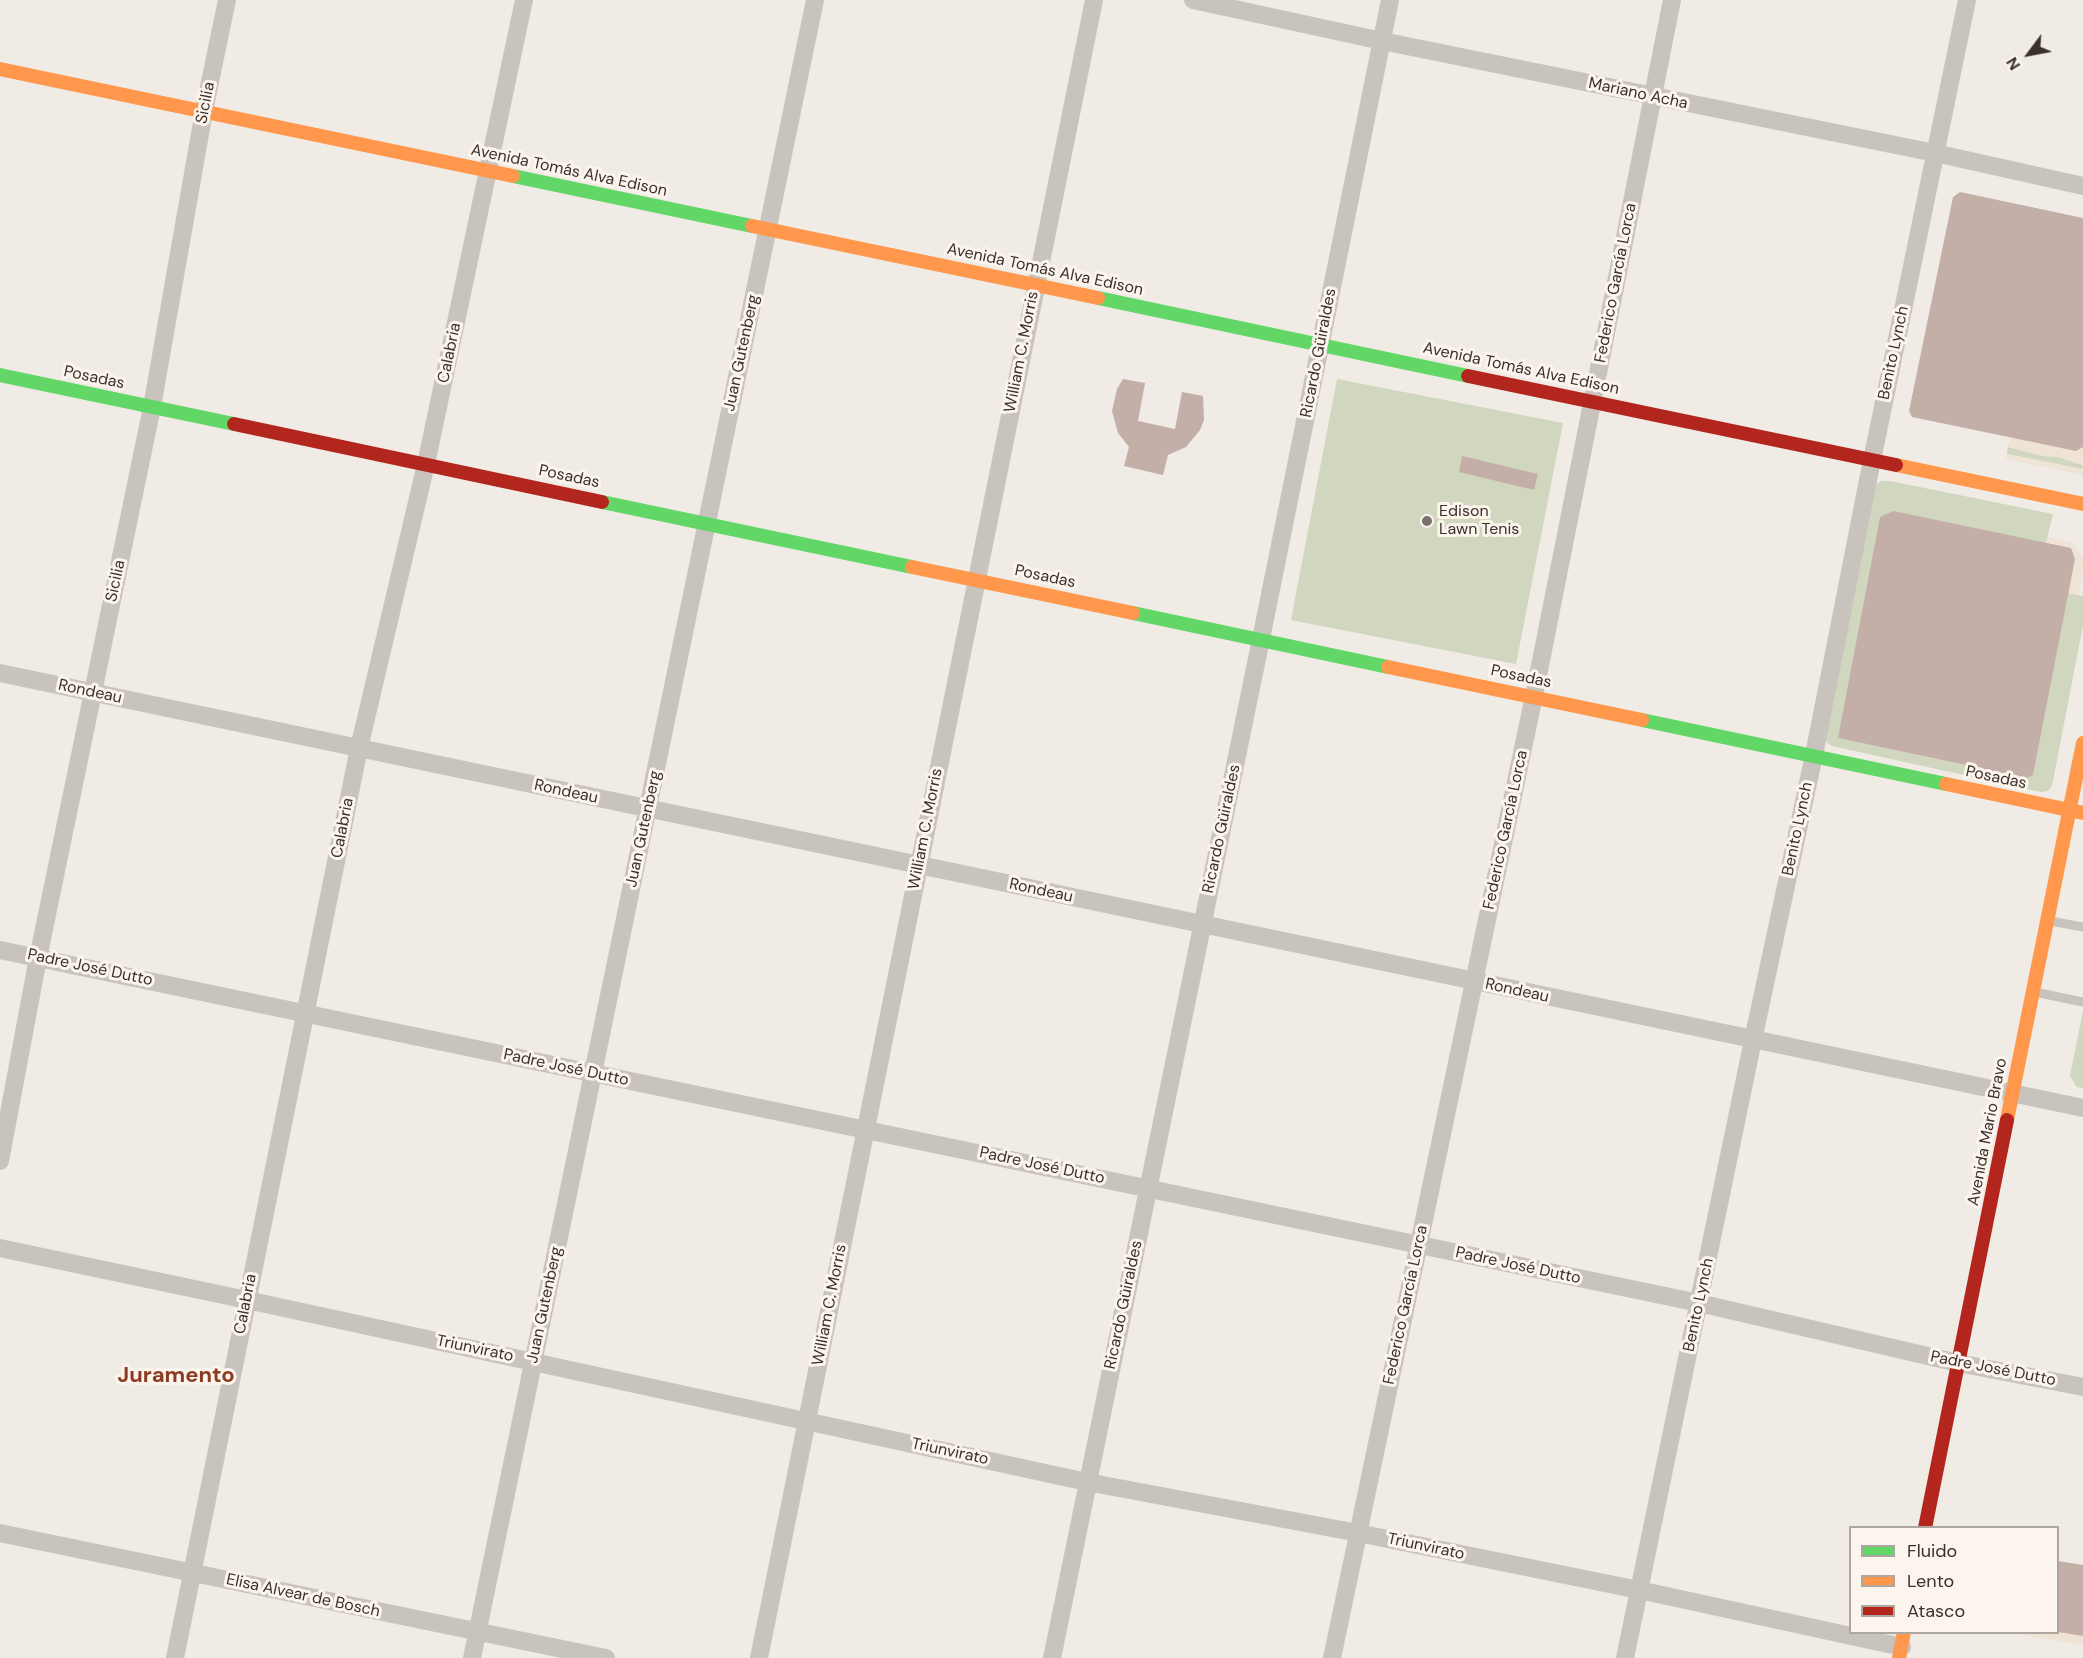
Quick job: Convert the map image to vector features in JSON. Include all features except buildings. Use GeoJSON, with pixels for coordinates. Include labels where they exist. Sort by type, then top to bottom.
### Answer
{"type":"FeatureCollection","features":[{"type":"Feature","properties":{"kind":"main road","name":"Avenida Tomás Alva Edison"},"geometry":{"type":"LineString","coordinates":[[0,69],[2083,504]]}},
{"type":"Feature","properties":{"kind":"main road","name":"Posadas"},"geometry":{"type":"LineString","coordinates":[[0,375],[1534,696],[2076,812]]}},
{"type":"Feature","properties":{"kind":"main road","name":"Avenida Mario Bravo"},"geometry":{"type":"LineString","coordinates":[[1925,1526],[2047,921],[2076,812],[2083,743]]}},
{"type":"Feature","properties":{"kind":"street","name":"Sicilia"},"geometry":{"type":"LineString","coordinates":[[0,1161],[38,958],[152,407],[204,111],[227,0]]}},
{"type":"Feature","properties":{"kind":"street","name":"Calabria"},"geometry":{"type":"LineString","coordinates":[[175,1658],[359,748],[426,464],[525,0]]}},
{"type":"Feature","properties":{"kind":"street","name":"Juan Gutenberg"},"geometry":{"type":"LineString","coordinates":[[472,1658],[815,0]]}},
{"type":"Feature","properties":{"kind":"street","name":"William C. Morris"},"geometry":{"type":"LineString","coordinates":[[759,1658],[1094,0]]}},
{"type":"Feature","properties":{"kind":"street","name":"Mariano Acha"},"geometry":{"type":"LineString","coordinates":[[1193,0],[1651,97],[1935,153],[2083,186]]}},
{"type":"Feature","properties":{"kind":"street","name":"Ricardo Güiraldes"},"geometry":{"type":"LineString","coordinates":[[1052,1658],[1390,0]]}},
{"type":"Feature","properties":{"kind":"street","name":"Federico García Lorca"},"geometry":{"type":"LineString","coordinates":[[1332,1658],[1534,696],[1672,0]]}},
{"type":"Feature","properties":{"kind":"street","name":"Benito Lynch"},"geometry":{"type":"LineString","coordinates":[[1625,1658],[1814,755],[1967,0]]}},
{"type":"Feature","properties":{"kind":"street","name":"Rondeau"},"geometry":{"type":"LineString","coordinates":[[0,673],[2083,1108]]}},
{"type":"Feature","properties":{"kind":"street","name":"Padre José Dutto"},"geometry":{"type":"LineString","coordinates":[[0,950],[1699,1303],[1958,1364],[2083,1387]]}},
{"type":"Feature","properties":{"kind":"street","name":"Triunvirato"},"geometry":{"type":"LineString","coordinates":[[0,1248],[1088,1482],[1358,1533],[1902,1646]]}},
{"type":"Feature","properties":{"kind":"street","name":"Elisa Alvear de Bosch"},"geometry":{"type":"LineString","coordinates":[[0,1533],[606,1658]]}},
{"type":"Feature","properties":{"kind":"lane"},"geometry":{"type":"LineString","coordinates":[[2047,921],[2083,927]]}},
{"type":"Feature","properties":{"kind":"lane"},"geometry":{"type":"LineString","coordinates":[[2033,992],[2083,1002]]}},
{"type":"Feature","properties":{"kind":"green space","name":"Edison Lawn Tenis"},"geometry":{"type":"Polygon","coordinates":[[[1337,379],[1563,423],[1516,664],[1291,620],[1337,379]]]}},
{"type":"Feature","properties":{"kind":"green space"},"geometry":{"type":"Polygon","coordinates":[[[2008,447],[2043,456],[2059,457],[2078,464],[2080,462],[2083,467],[2082,469],[2007,454],[2008,447]]]}},
{"type":"Feature","properties":{"kind":"green space"},"geometry":{"type":"Polygon","coordinates":[[[1882,481],[2053,514],[2046,543],[1838,738],[2026,778],[2033,775],[2068,593],[2083,596],[2083,625],[2052,786],[2048,791],[2041,792],[1832,746],[1827,743],[1825,739],[1875,485],[1882,481]]]}},
{"type":"Feature","properties":{"kind":"green space"},"geometry":{"type":"Polygon","coordinates":[[[2083,1011],[2083,1088],[2077,1087],[2070,1076],[2083,1011]]]}},
{"type":"Feature","properties":{"kind":"shaded area"},"geometry":{"type":"Polygon","coordinates":[[[2011,437],[2083,447],[2083,460],[2079,464],[2059,457],[2043,456],[2008,447],[2011,437]]]}},
{"type":"Feature","properties":{"kind":"shaded area"},"geometry":{"type":"Polygon","coordinates":[[[2007,454],[2081,469],[2083,467],[2083,478],[2080,474],[2006,459],[2007,454]]]}},
{"type":"Feature","properties":{"kind":"shaded area"},"geometry":{"type":"Polygon","coordinates":[[[2048,537],[2074,543],[2083,558],[2078,595],[2068,593],[2075,559],[2046,543],[2048,537]]]}},
{"type":"Feature","properties":{"kind":"shaded area"},"geometry":{"type":"Polygon","coordinates":[[[2059,1632],[2083,1636],[2083,1645],[2016,1634],[2059,1634],[2059,1632]]]}},
{"type":"Feature","properties":{"kind":"traffic: fast"},"geometry":{"type":"LineString","coordinates":[[513,176],[752,226]]}},
{"type":"Feature","properties":{"kind":"traffic: fast"},"geometry":{"type":"LineString","coordinates":[[1098,298],[1468,376]]}},
{"type":"Feature","properties":{"kind":"traffic: fast"},"geometry":{"type":"LineString","coordinates":[[0,375],[234,424]]}},
{"type":"Feature","properties":{"kind":"traffic: fast"},"geometry":{"type":"LineString","coordinates":[[602,502],[912,567]]}},
{"type":"Feature","properties":{"kind":"traffic: fast"},"geometry":{"type":"LineString","coordinates":[[1133,613],[1388,667]]}},
{"type":"Feature","properties":{"kind":"traffic: fast"},"geometry":{"type":"LineString","coordinates":[[1642,720],[1946,784]]}},
{"type":"Feature","properties":{"kind":"traffic: slow"},"geometry":{"type":"LineString","coordinates":[[0,69],[513,176]]}},
{"type":"Feature","properties":{"kind":"traffic: slow"},"geometry":{"type":"LineString","coordinates":[[752,226],[1098,298]]}},
{"type":"Feature","properties":{"kind":"traffic: slow"},"geometry":{"type":"LineString","coordinates":[[1896,465],[2083,504]]}},
{"type":"Feature","properties":{"kind":"traffic: slow"},"geometry":{"type":"LineString","coordinates":[[912,567],[1133,613]]}},
{"type":"Feature","properties":{"kind":"traffic: slow"},"geometry":{"type":"LineString","coordinates":[[1388,667],[1642,720]]}},
{"type":"Feature","properties":{"kind":"traffic: slow"},"geometry":{"type":"LineString","coordinates":[[2007,1120],[2083,743]]}},
{"type":"Feature","properties":{"kind":"traffic: slow"},"geometry":{"type":"LineString","coordinates":[[1946,784],[2083,813]]}},
{"type":"Feature","properties":{"kind":"traffic: slow"},"geometry":{"type":"LineString","coordinates":[[1899,1658],[1904,1634]]}},
{"type":"Feature","properties":{"kind":"traffic: jam"},"geometry":{"type":"LineString","coordinates":[[1468,376],[1896,465]]}},
{"type":"Feature","properties":{"kind":"traffic: jam"},"geometry":{"type":"LineString","coordinates":[[234,424],[602,502]]}},
{"type":"Feature","properties":{"kind":"traffic: jam"},"geometry":{"type":"LineString","coordinates":[[1925,1526],[2007,1120]]}},
{"type":"Feature","properties":{"kind":"place","name":"Edison Lawn Tenis"},"geometry":{"type":"Point","coordinates":[1427,521]}},
{"type":"Feature","properties":{"kind":"district","name":"Juramento"},"geometry":{"type":"Point","coordinates":[176,1376]}}]}
